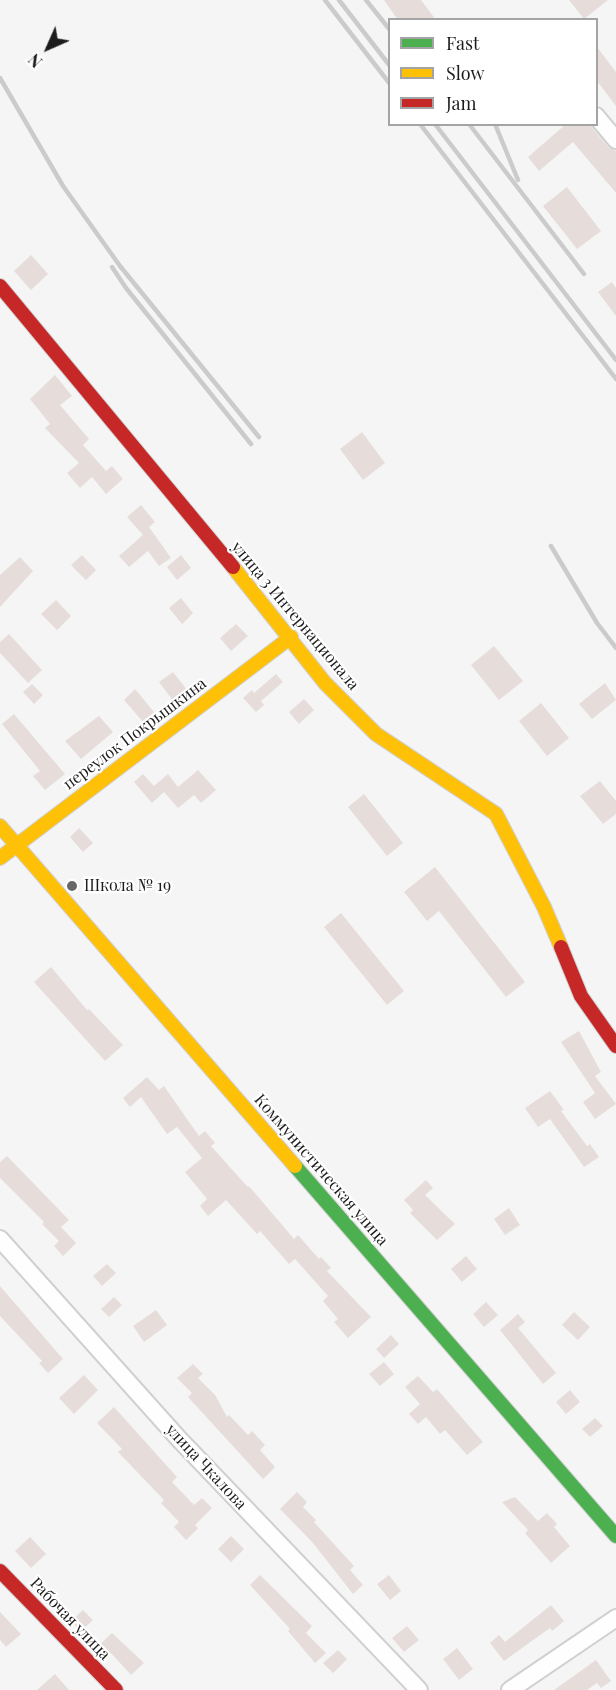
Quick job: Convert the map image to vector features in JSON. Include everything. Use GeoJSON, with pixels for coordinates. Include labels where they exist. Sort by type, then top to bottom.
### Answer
{"type":"FeatureCollection","features":[{"type":"Feature","properties":{"kind":"street"},"geometry":{"type":"LineString","coordinates":[[598,117],[616,140]]}},
{"type":"Feature","properties":{"kind":"street","name":"улица 3 Интернационала"},"geometry":{"type":"LineString","coordinates":[[0,286],[291,637],[325,683],[376,735],[496,814],[544,906],[581,996],[616,1046]]}},
{"type":"Feature","properties":{"kind":"street","name":"переулок Покрышкина"},"geometry":{"type":"LineString","coordinates":[[0,858],[291,637]]}},
{"type":"Feature","properties":{"kind":"street","name":"Коммунистическая улица"},"geometry":{"type":"LineString","coordinates":[[0,826],[616,1536]]}},
{"type":"Feature","properties":{"kind":"street","name":"улица Чкалова"},"geometry":{"type":"LineString","coordinates":[[0,1239],[178,1439],[419,1690]]}},
{"type":"Feature","properties":{"kind":"street","name":"Рабочая улица"},"geometry":{"type":"LineString","coordinates":[[0,1571],[116,1690]]}},
{"type":"Feature","properties":{"kind":"street"},"geometry":{"type":"LineString","coordinates":[[510,1690],[616,1617]]}},
{"type":"Feature","properties":{"kind":"building"},"geometry":{"type":"Polygon","coordinates":[[[384,0],[421,0],[434,18],[397,18],[384,0]]]}},
{"type":"Feature","properties":{"kind":"building"},"geometry":{"type":"Polygon","coordinates":[[[569,0],[608,0],[585,18],[569,0]]]}},
{"type":"Feature","properties":{"kind":"building"},"geometry":{"type":"Polygon","coordinates":[[[598,48],[616,72],[616,106],[598,82],[598,48]]]}},
{"type":"Feature","properties":{"kind":"building"},"geometry":{"type":"Polygon","coordinates":[[[564,126],[591,126],[608,147],[616,151],[616,193],[573,142],[539,171],[528,157],[564,126]]]}},
{"type":"Feature","properties":{"kind":"building"},"geometry":{"type":"Polygon","coordinates":[[[567,187],[601,231],[577,249],[543,206],[567,187]]]}},
{"type":"Feature","properties":{"kind":"building"},"geometry":{"type":"Polygon","coordinates":[[[31,255],[48,274],[31,290],[14,271],[31,255]]]}},
{"type":"Feature","properties":{"kind":"building"},"geometry":{"type":"Polygon","coordinates":[[[612,282],[616,288],[616,316],[598,292],[612,282]]]}},
{"type":"Feature","properties":{"kind":"building"},"geometry":{"type":"Polygon","coordinates":[[[55,375],[72,396],[60,405],[89,439],[83,445],[106,471],[112,466],[123,479],[106,494],[92,477],[80,488],[67,473],[79,463],[45,428],[50,424],[30,399],[55,375]]]}},
{"type":"Feature","properties":{"kind":"building"},"geometry":{"type":"Polygon","coordinates":[[[362,432],[385,463],[363,480],[340,449],[362,432]]]}},
{"type":"Feature","properties":{"kind":"building"},"geometry":{"type":"Polygon","coordinates":[[[141,505],[155,522],[149,527],[171,558],[159,566],[148,551],[129,567],[119,556],[143,535],[127,517],[141,505]]]}},
{"type":"Feature","properties":{"kind":"building"},"geometry":{"type":"Polygon","coordinates":[[[82,555],[96,570],[86,580],[71,565],[82,555]]]}},
{"type":"Feature","properties":{"kind":"building"},"geometry":{"type":"Polygon","coordinates":[[[181,555],[191,568],[177,580],[167,567],[181,555]]]}},
{"type":"Feature","properties":{"kind":"building"},"geometry":{"type":"Polygon","coordinates":[[[20,557],[33,571],[0,607],[0,575],[20,557]]]}},
{"type":"Feature","properties":{"kind":"building"},"geometry":{"type":"Polygon","coordinates":[[[181,598],[193,613],[182,624],[169,608],[181,598]]]}},
{"type":"Feature","properties":{"kind":"building"},"geometry":{"type":"Polygon","coordinates":[[[56,600],[71,616],[57,630],[41,614],[56,600]]]}},
{"type":"Feature","properties":{"kind":"building"},"geometry":{"type":"Polygon","coordinates":[[[236,624],[248,636],[231,651],[220,638],[236,624]]]}},
{"type":"Feature","properties":{"kind":"building"},"geometry":{"type":"Polygon","coordinates":[[[9,634],[42,670],[28,683],[0,653],[0,642],[9,634]]]}},
{"type":"Feature","properties":{"kind":"building"},"geometry":{"type":"Polygon","coordinates":[[[494,646],[523,681],[499,700],[471,665],[494,646]]]}},
{"type":"Feature","properties":{"kind":"building"},"geometry":{"type":"Polygon","coordinates":[[[173,672],[188,691],[174,702],[159,682],[173,672]]]}},
{"type":"Feature","properties":{"kind":"building"},"geometry":{"type":"Polygon","coordinates":[[[276,674],[283,682],[261,701],[264,705],[256,712],[243,698],[252,690],[254,693],[276,674]]]}},
{"type":"Feature","properties":{"kind":"building"},"geometry":{"type":"Polygon","coordinates":[[[605,683],[616,700],[592,719],[579,704],[605,683]]]}},
{"type":"Feature","properties":{"kind":"building"},"geometry":{"type":"Polygon","coordinates":[[[32,684],[43,695],[34,704],[23,692],[32,684]]]}},
{"type":"Feature","properties":{"kind":"building"},"geometry":{"type":"Polygon","coordinates":[[[135,689],[154,712],[143,722],[124,700],[135,689]]]}},
{"type":"Feature","properties":{"kind":"building"},"geometry":{"type":"Polygon","coordinates":[[[304,699],[314,710],[299,724],[289,712],[304,699]]]}},
{"type":"Feature","properties":{"kind":"building"},"geometry":{"type":"Polygon","coordinates":[[[541,703],[569,738],[547,756],[519,721],[541,703]]]}},
{"type":"Feature","properties":{"kind":"building"},"geometry":{"type":"Polygon","coordinates":[[[14,714],[65,774],[45,790],[33,776],[40,771],[2,724],[14,714]]]}},
{"type":"Feature","properties":{"kind":"building"},"geometry":{"type":"Polygon","coordinates":[[[99,716],[113,732],[81,759],[65,741],[99,716]]]}},
{"type":"Feature","properties":{"kind":"building"},"geometry":{"type":"Polygon","coordinates":[[[198,770],[216,790],[201,803],[194,795],[178,808],[164,792],[152,803],[134,782],[143,774],[154,786],[168,774],[178,787],[198,770]]]}},
{"type":"Feature","properties":{"kind":"building"},"geometry":{"type":"Polygon","coordinates":[[[600,781],[616,801],[616,814],[603,824],[580,796],[600,781]]]}},
{"type":"Feature","properties":{"kind":"building"},"geometry":{"type":"Polygon","coordinates":[[[364,794],[403,843],[387,856],[348,807],[364,794]]]}},
{"type":"Feature","properties":{"kind":"building"},"geometry":{"type":"Polygon","coordinates":[[[79,828],[93,843],[83,852],[70,837],[79,828]]]}},
{"type":"Feature","properties":{"kind":"building"},"geometry":{"type":"Polygon","coordinates":[[[435,867],[525,982],[506,997],[439,911],[427,921],[404,892],[435,867]]]}},
{"type":"Feature","properties":{"kind":"building"},"geometry":{"type":"Polygon","coordinates":[[[341,913],[404,991],[387,1005],[324,927],[341,913]]]}},
{"type":"Feature","properties":{"kind":"building"},"geometry":{"type":"Polygon","coordinates":[[[51,967],[87,1010],[89,1009],[123,1045],[105,1061],[34,982],[51,967]]]}},
{"type":"Feature","properties":{"kind":"building"},"geometry":{"type":"Polygon","coordinates":[[[579,1031],[601,1072],[595,1076],[616,1104],[595,1119],[583,1102],[595,1093],[561,1042],[579,1031]]]}},
{"type":"Feature","properties":{"kind":"building"},"geometry":{"type":"Polygon","coordinates":[[[147,1077],[159,1090],[164,1086],[199,1136],[205,1131],[215,1143],[211,1146],[294,1239],[298,1235],[319,1259],[321,1257],[331,1268],[327,1271],[371,1317],[348,1338],[334,1322],[338,1319],[323,1301],[328,1296],[295,1259],[289,1264],[260,1231],[257,1234],[226,1200],[208,1216],[200,1206],[207,1199],[185,1172],[202,1158],[177,1127],[167,1134],[141,1097],[130,1107],[123,1098],[147,1077]]]}},
{"type":"Feature","properties":{"kind":"building"},"geometry":{"type":"Polygon","coordinates":[[[550,1091],[564,1110],[561,1111],[587,1146],[590,1144],[599,1157],[584,1167],[550,1119],[538,1127],[525,1108],[550,1091]]]}},
{"type":"Feature","properties":{"kind":"building"},"geometry":{"type":"Polygon","coordinates":[[[7,1156],[69,1220],[61,1227],[76,1243],[63,1256],[54,1246],[59,1241],[42,1224],[44,1222],[0,1178],[0,1162],[7,1156]]]}},
{"type":"Feature","properties":{"kind":"building"},"geometry":{"type":"Polygon","coordinates":[[[426,1180],[433,1188],[425,1195],[455,1224],[437,1240],[410,1213],[413,1210],[404,1200],[426,1180]]]}},
{"type":"Feature","properties":{"kind":"building"},"geometry":{"type":"Polygon","coordinates":[[[509,1208],[520,1225],[505,1235],[494,1219],[509,1208]]]}},
{"type":"Feature","properties":{"kind":"building"},"geometry":{"type":"Polygon","coordinates":[[[466,1256],[477,1269],[462,1282],[451,1269],[466,1256]]]}},
{"type":"Feature","properties":{"kind":"building"},"geometry":{"type":"Polygon","coordinates":[[[107,1264],[116,1273],[102,1286],[93,1276],[107,1264]]]}},
{"type":"Feature","properties":{"kind":"building"},"geometry":{"type":"Polygon","coordinates":[[[0,1286],[63,1359],[48,1373],[39,1363],[42,1361],[0,1316],[0,1286]]]}},
{"type":"Feature","properties":{"kind":"building"},"geometry":{"type":"Polygon","coordinates":[[[114,1297],[122,1305],[109,1317],[101,1309],[114,1297]]]}},
{"type":"Feature","properties":{"kind":"building"},"geometry":{"type":"Polygon","coordinates":[[[486,1302],[498,1315],[484,1327],[473,1314],[486,1302]]]}},
{"type":"Feature","properties":{"kind":"building"},"geometry":{"type":"Polygon","coordinates":[[[156,1310],[167,1325],[144,1342],[133,1326],[156,1310]]]}},
{"type":"Feature","properties":{"kind":"building"},"geometry":{"type":"Polygon","coordinates":[[[574,1312],[590,1327],[578,1340],[562,1325],[574,1312]]]}},
{"type":"Feature","properties":{"kind":"building"},"geometry":{"type":"Polygon","coordinates":[[[518,1314],[525,1322],[518,1328],[556,1373],[543,1384],[500,1330],[518,1314]]]}},
{"type":"Feature","properties":{"kind":"building"},"geometry":{"type":"Polygon","coordinates":[[[391,1335],[399,1344],[384,1358],[376,1349],[391,1335]]]}},
{"type":"Feature","properties":{"kind":"building"},"geometry":{"type":"Polygon","coordinates":[[[384,1362],[394,1374],[380,1386],[369,1374],[384,1362]]]}},
{"type":"Feature","properties":{"kind":"building"},"geometry":{"type":"Polygon","coordinates":[[[193,1364],[203,1374],[198,1378],[215,1395],[227,1417],[229,1415],[248,1435],[252,1431],[265,1445],[260,1450],[275,1467],[263,1479],[188,1397],[192,1393],[177,1378],[193,1364]]]}},
{"type":"Feature","properties":{"kind":"building"},"geometry":{"type":"Polygon","coordinates":[[[84,1375],[98,1390],[74,1414],[59,1398],[84,1375]]]}},
{"type":"Feature","properties":{"kind":"building"},"geometry":{"type":"Polygon","coordinates":[[[418,1376],[433,1392],[437,1389],[483,1442],[467,1455],[445,1430],[440,1434],[426,1417],[418,1424],[409,1414],[420,1404],[405,1387],[418,1376]]]}},
{"type":"Feature","properties":{"kind":"building"},"geometry":{"type":"Polygon","coordinates":[[[570,1390],[580,1402],[566,1414],[556,1402],[570,1390]]]}},
{"type":"Feature","properties":{"kind":"building"},"geometry":{"type":"Polygon","coordinates":[[[114,1407],[177,1477],[172,1482],[194,1505],[202,1498],[212,1508],[195,1525],[198,1528],[186,1540],[174,1527],[179,1522],[161,1503],[164,1500],[118,1452],[122,1449],[97,1423],[114,1407]]]}},
{"type":"Feature","properties":{"kind":"building"},"geometry":{"type":"Polygon","coordinates":[[[595,1418],[603,1426],[590,1437],[582,1429],[595,1418]]]}},
{"type":"Feature","properties":{"kind":"building"},"geometry":{"type":"Polygon","coordinates":[[[297,1492],[307,1502],[303,1507],[316,1520],[314,1522],[354,1566],[350,1570],[363,1585],[353,1594],[313,1543],[280,1509],[297,1492]]]}},
{"type":"Feature","properties":{"kind":"building"},"geometry":{"type":"Polygon","coordinates":[[[515,1497],[538,1521],[547,1513],[557,1524],[554,1527],[570,1546],[551,1563],[525,1533],[528,1530],[502,1502],[515,1497]]]}},
{"type":"Feature","properties":{"kind":"building"},"geometry":{"type":"Polygon","coordinates":[[[231,1536],[244,1549],[231,1562],[218,1549],[231,1536]]]}},
{"type":"Feature","properties":{"kind":"building"},"geometry":{"type":"Polygon","coordinates":[[[30,1537],[46,1554],[31,1568],[15,1551],[30,1537]]]}},
{"type":"Feature","properties":{"kind":"building"},"geometry":{"type":"Polygon","coordinates":[[[260,1575],[312,1626],[306,1633],[326,1653],[315,1663],[288,1631],[290,1629],[250,1585],[260,1575]]]}},
{"type":"Feature","properties":{"kind":"building"},"geometry":{"type":"Polygon","coordinates":[[[389,1575],[401,1591],[390,1600],[377,1584],[389,1575]]]}},
{"type":"Feature","properties":{"kind":"building"},"geometry":{"type":"Polygon","coordinates":[[[551,1605],[564,1621],[552,1631],[550,1628],[504,1661],[490,1643],[499,1635],[505,1642],[551,1605]]]}},
{"type":"Feature","properties":{"kind":"building"},"geometry":{"type":"Polygon","coordinates":[[[83,1610],[93,1620],[81,1631],[71,1621],[83,1610]]]}},
{"type":"Feature","properties":{"kind":"building"},"geometry":{"type":"Polygon","coordinates":[[[0,1612],[21,1634],[6,1647],[0,1640],[0,1612]]]}},
{"type":"Feature","properties":{"kind":"building"},"geometry":{"type":"Polygon","coordinates":[[[407,1626],[419,1640],[404,1652],[392,1638],[407,1626]]]}},
{"type":"Feature","properties":{"kind":"building"},"geometry":{"type":"Polygon","coordinates":[[[112,1633],[144,1663],[131,1675],[111,1653],[106,1657],[97,1647],[112,1633]]]}},
{"type":"Feature","properties":{"kind":"building"},"geometry":{"type":"Polygon","coordinates":[[[457,1648],[473,1669],[459,1680],[443,1659],[457,1648]]]}},
{"type":"Feature","properties":{"kind":"building"},"geometry":{"type":"Polygon","coordinates":[[[338,1650],[347,1659],[333,1673],[323,1663],[338,1650]]]}},
{"type":"Feature","properties":{"kind":"building"},"geometry":{"type":"Polygon","coordinates":[[[596,1660],[611,1681],[601,1688],[597,1683],[587,1690],[554,1690],[596,1660]]]}},
{"type":"Feature","properties":{"kind":"building"},"geometry":{"type":"Polygon","coordinates":[[[55,1674],[69,1690],[37,1690],[55,1674]]]}},
{"type":"Feature","properties":{"kind":"railway"},"geometry":{"type":"LineString","coordinates":[[325,0],[388,81]]}},
{"type":"Feature","properties":{"kind":"railway"},"geometry":{"type":"LineString","coordinates":[[339,0],[388,63]]}},
{"type":"Feature","properties":{"kind":"railway"},"geometry":{"type":"LineString","coordinates":[[366,0],[388,28]]}},
{"type":"Feature","properties":{"kind":"railway"},"geometry":{"type":"LineString","coordinates":[[0,78],[63,186],[120,266],[259,437]]}},
{"type":"Feature","properties":{"kind":"railway"},"geometry":{"type":"LineString","coordinates":[[422,126],[616,379]]}},
{"type":"Feature","properties":{"kind":"railway"},"geometry":{"type":"LineString","coordinates":[[437,126],[616,360]]}},
{"type":"Feature","properties":{"kind":"railway"},"geometry":{"type":"LineString","coordinates":[[471,126],[584,274]]}},
{"type":"Feature","properties":{"kind":"railway"},"geometry":{"type":"LineString","coordinates":[[496,126],[518,180]]}},
{"type":"Feature","properties":{"kind":"railway"},"geometry":{"type":"LineString","coordinates":[[112,267],[126,288],[251,444]]}},
{"type":"Feature","properties":{"kind":"railway"},"geometry":{"type":"LineString","coordinates":[[551,546],[597,623],[616,648]]}},
{"type":"Feature","properties":{"kind":"traffic: fast"},"geometry":{"type":"LineString","coordinates":[[295,1166],[616,1536]]}},
{"type":"Feature","properties":{"kind":"traffic: slow"},"geometry":{"type":"LineString","coordinates":[[233,567],[325,683],[376,734],[496,814],[544,907],[561,947]]}},
{"type":"Feature","properties":{"kind":"traffic: slow"},"geometry":{"type":"LineString","coordinates":[[0,858],[291,637]]}},
{"type":"Feature","properties":{"kind":"traffic: slow"},"geometry":{"type":"LineString","coordinates":[[0,826],[295,1166]]}},
{"type":"Feature","properties":{"kind":"traffic: jam"},"geometry":{"type":"LineString","coordinates":[[0,286],[233,567]]}},
{"type":"Feature","properties":{"kind":"traffic: jam"},"geometry":{"type":"LineString","coordinates":[[561,947],[581,996],[616,1046]]}},
{"type":"Feature","properties":{"kind":"traffic: jam"},"geometry":{"type":"LineString","coordinates":[[0,1571],[116,1690]]}},
{"type":"Feature","properties":{"kind":"place","name":"Школа № 19"},"geometry":{"type":"Point","coordinates":[72,886]}}]}
